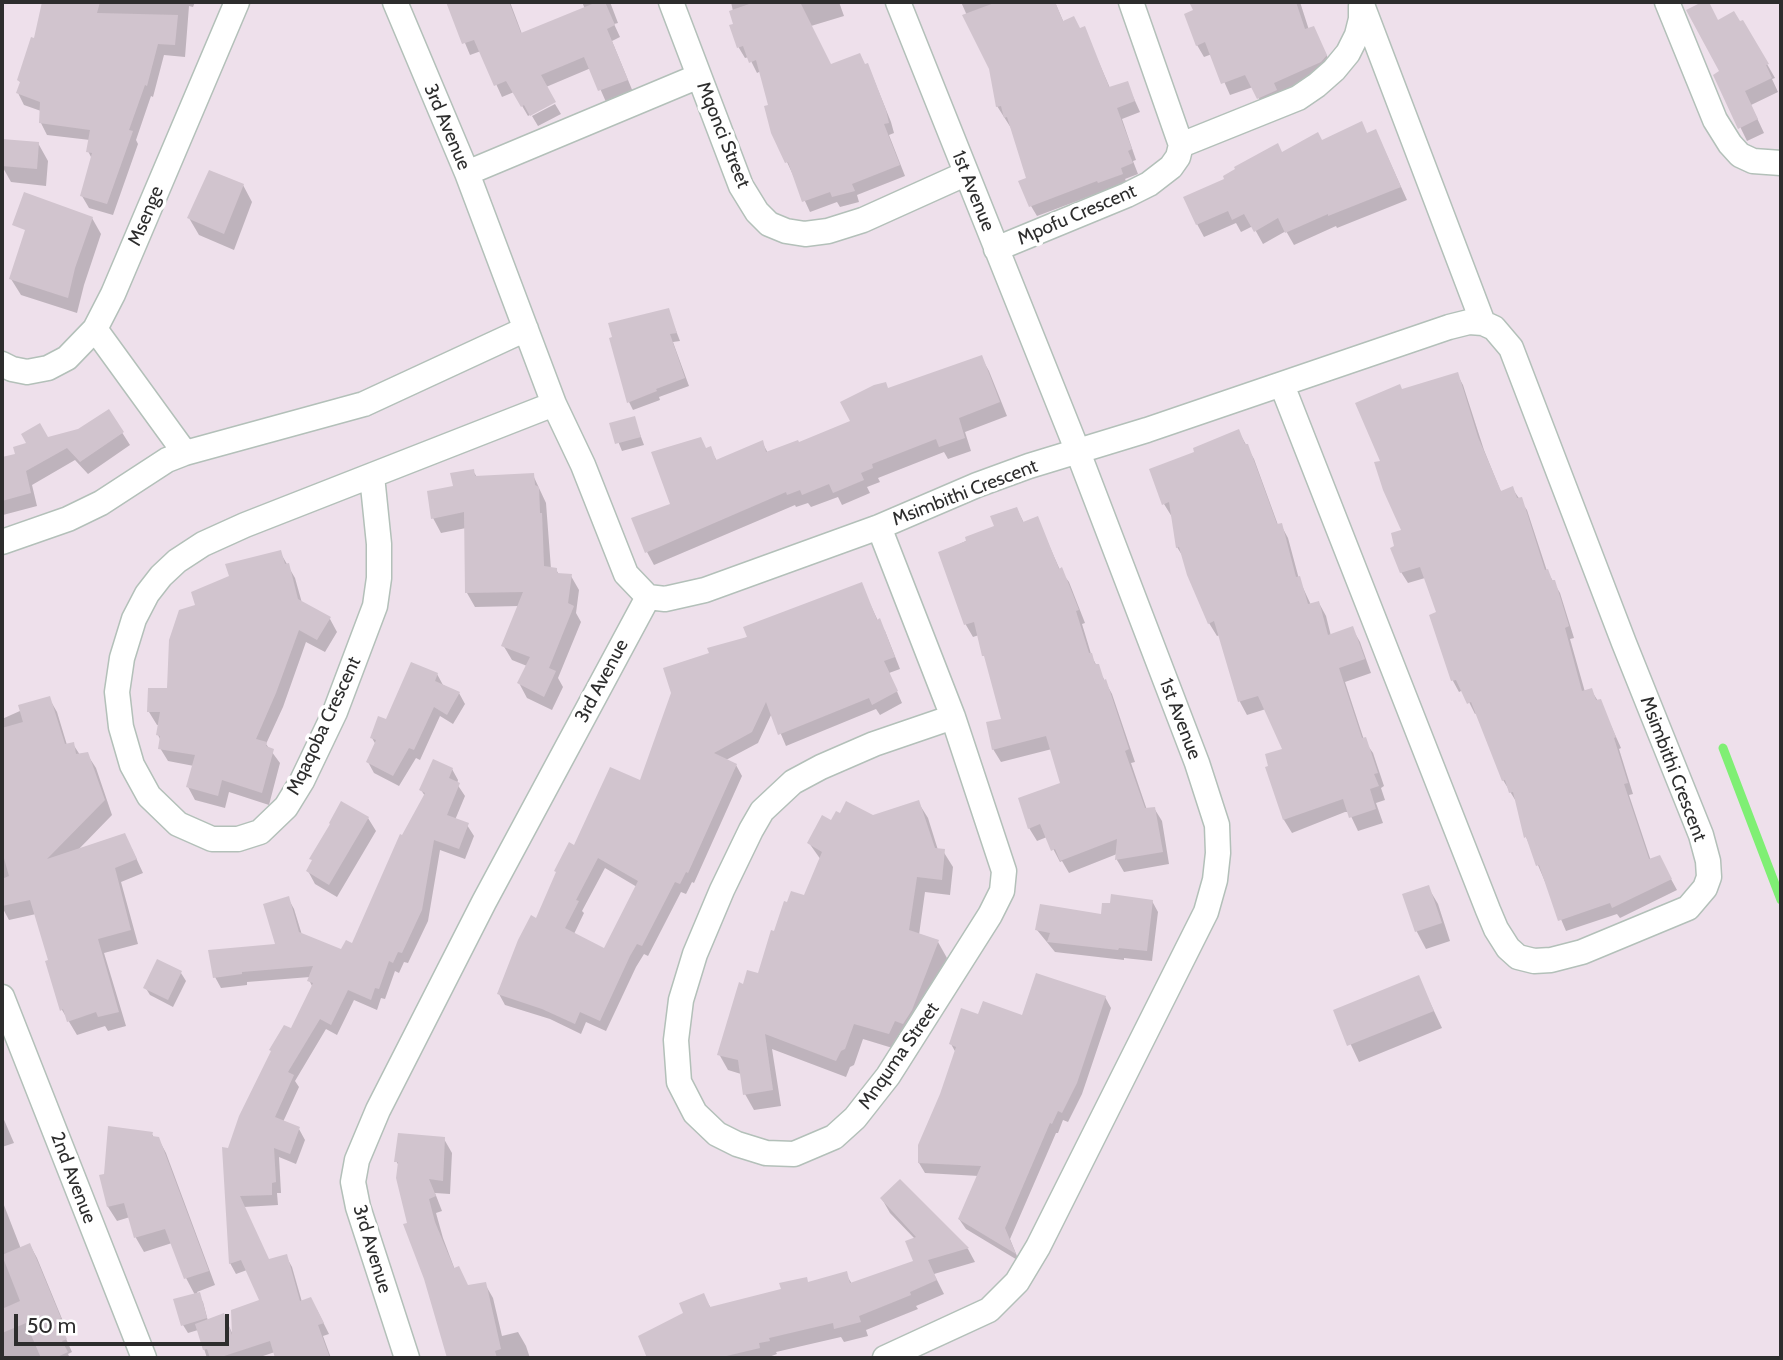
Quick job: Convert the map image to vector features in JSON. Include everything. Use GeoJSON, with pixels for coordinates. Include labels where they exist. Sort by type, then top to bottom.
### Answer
{"type":"FeatureCollection","features":[{"type":"Feature","properties":{"kind":"street","name":"Msenge"},"geometry":{"type":"LineString","coordinates":[[2,364],[27,372],[48,368],[67,358],[94,329],[113,294],[237,2]]}},
{"type":"Feature","properties":{"kind":"street","name":"3rd Avenue"},"geometry":{"type":"LineString","coordinates":[[395,2],[467,173],[554,404],[583,465],[626,574],[648,597],[484,902],[378,1110],[357,1160],[353,1182],[358,1207],[407,1358]]}},
{"type":"Feature","properties":{"kind":"street","name":"Mqonci Street"},"geometry":{"type":"LineString","coordinates":[[671,2],[741,186],[757,212],[769,224],[786,231],[805,234],[828,231],[863,220],[965,174]]}},
{"type":"Feature","properties":{"kind":"street","name":"1st Avenue"},"geometry":{"type":"LineString","coordinates":[[890,1357],[989,1310],[1017,1282],[1038,1247],[1206,912],[1215,880],[1218,853],[1217,825],[1198,763],[1078,452],[898,2]]}},
{"type":"Feature","properties":{"kind":"street"},"geometry":{"type":"LineString","coordinates":[[1131,2],[1181,145],[1298,98],[1317,85],[1348,52],[1357,35],[1361,2]]}},
{"type":"Feature","properties":{"kind":"street"},"geometry":{"type":"LineString","coordinates":[[1361,2],[1483,323]]}},
{"type":"Feature","properties":{"kind":"street"},"geometry":{"type":"LineString","coordinates":[[1667,2],[1720,131],[1740,155],[1753,161],[1781,163]]}},
{"type":"Feature","properties":{"kind":"street"},"geometry":{"type":"LineString","coordinates":[[467,173],[699,76]]}},
{"type":"Feature","properties":{"kind":"street","name":"Mpofu Crescent"},"geometry":{"type":"LineString","coordinates":[[996,249],[1149,184],[1171,167],[1178,157],[1181,145]]}},
{"type":"Feature","properties":{"kind":"street","name":"Msimbithi Crescent"},"geometry":{"type":"LineString","coordinates":[[648,597],[665,599],[705,590],[879,527],[977,485],[1449,327],[1469,322],[1483,323],[1494,328],[1511,348],[1623,643],[1701,835],[1709,877],[1705,888],[1688,908],[1582,952],[1534,961],[1518,957],[1508,948],[1496,929],[1282,385]]}},
{"type":"Feature","properties":{"kind":"street"},"geometry":{"type":"LineString","coordinates":[[94,329],[185,453]]}},
{"type":"Feature","properties":{"kind":"street"},"geometry":{"type":"LineString","coordinates":[[2,542],[68,519],[101,503],[167,460],[364,404],[527,330]]}},
{"type":"Feature","properties":{"kind":"street","name":"Mqaqoba Crescent"},"geometry":{"type":"LineString","coordinates":[[372,476],[379,544],[379,578],[375,606],[335,712],[302,781],[286,807],[260,832],[238,839],[212,839],[178,824],[149,796],[132,765],[121,727],[117,692],[122,658],[134,619],[147,594],[177,561],[203,544],[245,525],[554,404]]}},
{"type":"Feature","properties":{"kind":"street","name":"Mnquma Street"},"geometry":{"type":"LineString","coordinates":[[879,527],[953,717],[1004,871],[1002,891],[990,915],[888,1076],[855,1118],[834,1137],[794,1154],[766,1153],[717,1134],[695,1114],[679,1082],[676,1040],[681,1000],[695,954],[751,830],[762,811],[793,782],[874,744],[953,717]]}},
{"type":"Feature","properties":{"kind":"street","name":"2nd Avenue"},"geometry":{"type":"LineString","coordinates":[[3,1001],[144,1358]]}},
{"type":"Feature","properties":{"kind":"building"},"geometry":{"type":"Polygon","coordinates":[[[42,2],[100,2],[97,13],[178,15],[175,45],[158,44],[147,86],[145,85],[129,130],[133,131],[107,204],[80,196],[92,153],[86,152],[90,130],[39,123],[40,102],[16,93],[20,82],[17,80],[31,37],[34,38],[42,2]]]}},
{"type":"Feature","properties":{"kind":"building"},"geometry":{"type":"Polygon","coordinates":[[[446,2],[509,2],[521,33],[597,2],[605,2],[615,25],[607,29],[628,80],[598,91],[584,57],[541,75],[556,102],[530,116],[524,105],[521,107],[506,81],[494,86],[474,40],[462,44],[446,2]]]}},
{"type":"Feature","properties":{"kind":"building"},"geometry":{"type":"Polygon","coordinates":[[[755,2],[800,2],[831,64],[860,53],[865,64],[868,63],[886,110],[889,123],[884,124],[900,165],[852,184],[855,191],[832,197],[830,192],[802,202],[788,162],[785,163],[771,133],[764,106],[768,105],[756,60],[749,63],[743,46],[737,48],[729,25],[733,24],[729,11],[755,2]]]}},
{"type":"Feature","properties":{"kind":"building"},"geometry":{"type":"Polygon","coordinates":[[[997,2],[1055,2],[1063,21],[1074,16],[1080,28],[1085,26],[1109,87],[1128,81],[1135,101],[1117,108],[1132,149],[1128,151],[1133,163],[1121,168],[1123,174],[1029,207],[1018,181],[1026,178],[1007,117],[1004,118],[1001,106],[996,107],[989,69],[962,15],[997,2]]]}},
{"type":"Feature","properties":{"kind":"building"},"geometry":{"type":"Polygon","coordinates":[[[1189,2],[1296,2],[1305,29],[1314,26],[1327,55],[1321,62],[1274,83],[1277,90],[1257,99],[1245,75],[1221,84],[1205,42],[1196,46],[1184,14],[1193,10],[1189,2]]]}},
{"type":"Feature","properties":{"kind":"building"},"geometry":{"type":"Polygon","coordinates":[[[1702,2],[1709,2],[1718,20],[1734,11],[1740,21],[1743,20],[1769,64],[1766,65],[1772,78],[1745,91],[1758,119],[1738,129],[1713,75],[1719,71],[1686,10],[1702,2]]]}},
{"type":"Feature","properties":{"kind":"building"},"geometry":{"type":"Polygon","coordinates":[[[1362,121],[1367,133],[1376,129],[1401,187],[1285,233],[1278,218],[1254,232],[1244,214],[1232,220],[1228,211],[1196,225],[1183,197],[1224,179],[1223,176],[1235,169],[1234,167],[1278,143],[1282,152],[1318,132],[1322,140],[1362,121]]]}},
{"type":"Feature","properties":{"kind":"building"},"geometry":{"type":"Polygon","coordinates":[[[2,139],[39,142],[37,169],[2,166],[2,139]]]}},
{"type":"Feature","properties":{"kind":"building"},"geometry":{"type":"Polygon","coordinates":[[[209,170],[244,184],[224,234],[187,218],[209,170]]]}},
{"type":"Feature","properties":{"kind":"building"},"geometry":{"type":"Polygon","coordinates":[[[24,192],[93,217],[75,268],[68,298],[9,279],[25,230],[12,225],[24,192]]]}},
{"type":"Feature","properties":{"kind":"building"},"geometry":{"type":"Polygon","coordinates":[[[669,308],[677,333],[670,334],[685,378],[627,403],[609,338],[612,337],[608,323],[669,308]]]}},
{"type":"Feature","properties":{"kind":"building"},"geometry":{"type":"Polygon","coordinates":[[[982,355],[1000,402],[959,418],[965,438],[939,447],[936,439],[872,464],[873,468],[861,473],[864,480],[833,493],[829,484],[802,495],[800,490],[787,495],[786,492],[645,553],[631,518],[670,504],[651,452],[701,437],[706,448],[711,446],[716,460],[763,440],[766,452],[850,421],[840,402],[874,385],[886,382],[888,388],[982,355]]]}},
{"type":"Feature","properties":{"kind":"building"},"geometry":{"type":"Polygon","coordinates":[[[1458,372],[1478,437],[1501,491],[1513,486],[1517,498],[1522,497],[1545,570],[1548,569],[1552,580],[1555,580],[1569,626],[1565,628],[1582,691],[1592,688],[1596,700],[1601,699],[1616,737],[1614,738],[1628,783],[1624,784],[1649,859],[1660,855],[1672,879],[1612,908],[1610,903],[1558,921],[1539,865],[1536,866],[1526,837],[1524,838],[1513,792],[1509,793],[1505,780],[1502,781],[1471,702],[1467,704],[1456,680],[1451,681],[1429,615],[1436,612],[1420,567],[1400,573],[1390,548],[1394,546],[1391,533],[1401,530],[1374,462],[1380,461],[1355,403],[1400,384],[1402,389],[1458,372]]]}},
{"type":"Feature","properties":{"kind":"building"},"geometry":{"type":"Polygon","coordinates":[[[109,409],[124,432],[80,462],[67,448],[26,471],[31,493],[2,501],[2,457],[15,454],[13,447],[26,443],[21,434],[40,423],[48,437],[78,429],[109,409]]]}},
{"type":"Feature","properties":{"kind":"building"},"geometry":{"type":"Polygon","coordinates":[[[635,416],[641,437],[615,444],[609,423],[635,416]]]}},
{"type":"Feature","properties":{"kind":"building"},"geometry":{"type":"Polygon","coordinates":[[[1239,429],[1245,444],[1248,444],[1277,524],[1282,523],[1296,577],[1300,576],[1308,604],[1319,601],[1328,635],[1353,626],[1365,659],[1339,668],[1362,738],[1366,737],[1378,773],[1374,774],[1379,786],[1370,789],[1376,809],[1349,818],[1343,799],[1283,820],[1265,767],[1268,766],[1265,754],[1282,749],[1258,696],[1238,702],[1214,621],[1208,624],[1187,575],[1179,547],[1176,548],[1169,502],[1162,505],[1149,469],[1194,452],[1193,448],[1239,429]]]}},
{"type":"Feature","properties":{"kind":"building"},"geometry":{"type":"Polygon","coordinates":[[[474,469],[475,476],[534,473],[535,485],[539,487],[542,513],[544,566],[557,568],[557,573],[572,574],[568,603],[574,606],[549,668],[556,671],[544,697],[517,683],[530,657],[501,646],[523,592],[465,593],[464,512],[431,519],[427,491],[453,486],[450,473],[474,469]]]}},
{"type":"Feature","properties":{"kind":"building"},"geometry":{"type":"Polygon","coordinates":[[[1017,507],[1023,522],[1038,516],[1059,569],[1062,567],[1079,610],[1076,611],[1089,653],[1092,653],[1095,664],[1099,664],[1104,680],[1106,679],[1129,749],[1125,751],[1145,808],[1155,807],[1163,852],[1115,860],[1117,839],[1060,861],[1055,849],[1051,851],[1040,824],[1028,829],[1018,798],[1060,783],[1046,736],[992,750],[986,722],[1001,719],[984,656],[974,622],[964,625],[938,552],[966,541],[965,537],[994,526],[990,516],[1017,507]]]}},
{"type":"Feature","properties":{"kind":"building"},"geometry":{"type":"Polygon","coordinates":[[[281,550],[285,564],[289,563],[298,599],[331,617],[317,640],[299,630],[256,739],[267,742],[266,746],[274,749],[262,793],[222,780],[218,796],[186,787],[195,755],[158,749],[160,736],[156,735],[160,712],[147,712],[148,688],[167,688],[169,640],[179,610],[195,605],[191,592],[229,576],[225,564],[281,550]]]}},
{"type":"Feature","properties":{"kind":"building"},"geometry":{"type":"Polygon","coordinates":[[[862,582],[895,657],[884,661],[898,691],[872,705],[869,698],[778,735],[766,702],[752,732],[714,753],[737,764],[688,873],[686,872],[680,884],[675,882],[642,946],[637,944],[600,1021],[580,1012],[575,1024],[542,1009],[497,994],[518,940],[531,915],[536,918],[556,872],[554,871],[569,842],[574,845],[610,767],[640,780],[671,693],[663,668],[709,653],[707,648],[747,637],[743,627],[862,582]],[[598,858],[565,928],[604,948],[638,881],[598,858]]]}},
{"type":"Feature","properties":{"kind":"building"},"geometry":{"type":"Polygon","coordinates":[[[411,662],[438,673],[435,681],[460,692],[447,715],[434,707],[414,750],[409,748],[393,776],[366,762],[376,740],[370,738],[378,716],[386,719],[411,662]]]}},
{"type":"Feature","properties":{"kind":"building"},"geometry":{"type":"Polygon","coordinates":[[[50,696],[65,744],[74,742],[76,754],[88,752],[105,800],[47,859],[125,833],[137,859],[115,868],[131,930],[98,939],[119,1012],[98,1017],[96,1012],[67,1022],[63,1009],[60,1011],[30,900],[2,906],[2,879],[9,876],[2,851],[2,728],[23,722],[18,705],[50,696]]]}},
{"type":"Feature","properties":{"kind":"building"},"geometry":{"type":"Polygon","coordinates":[[[433,759],[453,768],[449,778],[460,783],[447,815],[469,823],[459,849],[434,840],[422,910],[402,953],[398,952],[393,963],[389,961],[379,989],[375,988],[371,1000],[348,990],[331,1025],[320,1019],[288,1072],[294,1075],[275,1117],[300,1127],[290,1154],[274,1148],[276,1182],[272,1183],[272,1195],[240,1196],[269,1259],[287,1254],[300,1301],[311,1297],[324,1323],[318,1325],[330,1358],[275,1358],[270,1341],[218,1358],[210,1358],[207,1349],[203,1350],[195,1324],[224,1313],[232,1335],[231,1310],[259,1300],[241,1260],[229,1264],[222,1147],[228,1148],[239,1116],[271,1051],[269,1050],[284,1025],[291,1028],[313,983],[307,981],[313,966],[242,972],[213,978],[208,950],[275,944],[263,904],[289,896],[299,932],[341,949],[346,940],[352,943],[400,834],[402,835],[425,793],[419,790],[433,759]]]}},
{"type":"Feature","properties":{"kind":"building"},"geometry":{"type":"Polygon","coordinates":[[[919,800],[935,848],[945,849],[942,880],[917,877],[909,930],[939,940],[912,1010],[903,1024],[895,1021],[889,1034],[854,1024],[845,1049],[836,1061],[765,1034],[773,1090],[743,1095],[738,1060],[717,1055],[739,982],[743,984],[747,970],[758,973],[771,930],[774,931],[784,901],[787,902],[791,891],[804,895],[822,852],[807,843],[822,815],[831,820],[836,811],[840,813],[846,801],[873,815],[919,800]]]}},
{"type":"Feature","properties":{"kind":"building"},"geometry":{"type":"Polygon","coordinates":[[[341,801],[369,817],[329,885],[306,871],[312,860],[309,859],[341,801]]]}},
{"type":"Feature","properties":{"kind":"building"},"geometry":{"type":"Polygon","coordinates":[[[1429,885],[1442,923],[1415,932],[1402,894],[1429,885]]]}},
{"type":"Feature","properties":{"kind":"building"},"geometry":{"type":"Polygon","coordinates":[[[1111,894],[1153,900],[1147,951],[1047,942],[1050,933],[1035,930],[1040,904],[1101,914],[1102,903],[1110,903],[1111,894]]]}},
{"type":"Feature","properties":{"kind":"building"},"geometry":{"type":"Polygon","coordinates":[[[157,959],[182,971],[168,1000],[143,988],[157,959]]]}},
{"type":"Feature","properties":{"kind":"building"},"geometry":{"type":"Polygon","coordinates":[[[1036,973],[1106,996],[1077,1083],[1062,1113],[1058,1111],[1052,1124],[1050,1123],[1005,1228],[1016,1254],[958,1219],[981,1166],[918,1163],[918,1145],[956,1047],[949,1044],[961,1008],[978,1014],[983,1001],[1022,1015],[1036,973]]]}},
{"type":"Feature","properties":{"kind":"building"},"geometry":{"type":"Polygon","coordinates":[[[1419,975],[1434,1011],[1347,1046],[1333,1010],[1419,975]]]}},
{"type":"Feature","properties":{"kind":"building"},"geometry":{"type":"Polygon","coordinates":[[[108,1126],[153,1132],[152,1136],[159,1137],[209,1271],[184,1279],[165,1229],[134,1238],[124,1203],[107,1207],[99,1175],[104,1174],[108,1126]]]}},
{"type":"Feature","properties":{"kind":"building"},"geometry":{"type":"Polygon","coordinates":[[[398,1133],[445,1137],[443,1181],[429,1179],[436,1196],[429,1199],[435,1222],[454,1268],[459,1266],[468,1285],[486,1282],[501,1349],[495,1351],[497,1358],[447,1358],[424,1279],[403,1224],[407,1223],[396,1178],[398,1162],[394,1162],[398,1133]]]}},
{"type":"Feature","properties":{"kind":"building"},"geometry":{"type":"Polygon","coordinates":[[[900,1179],[969,1248],[928,1260],[937,1280],[910,1292],[911,1295],[859,1316],[861,1322],[834,1329],[833,1323],[769,1338],[770,1341],[759,1343],[760,1348],[718,1358],[647,1358],[638,1336],[683,1313],[679,1303],[704,1293],[710,1307],[781,1289],[779,1283],[807,1277],[808,1282],[847,1271],[850,1283],[913,1261],[905,1241],[916,1237],[880,1198],[900,1179]]]}},
{"type":"Feature","properties":{"kind":"building"},"geometry":{"type":"Polygon","coordinates":[[[30,1243],[67,1339],[62,1341],[68,1352],[55,1358],[41,1358],[26,1323],[2,1333],[2,1309],[20,1301],[2,1255],[30,1243]]]}},
{"type":"Feature","properties":{"kind":"building"},"geometry":{"type":"Polygon","coordinates":[[[200,1292],[207,1318],[181,1326],[173,1299],[200,1292]]]}},
{"type":"Feature","properties":{"kind":"waterway"},"geometry":{"type":"LineString","coordinates":[[1723,748],[1781,900]]}}]}
